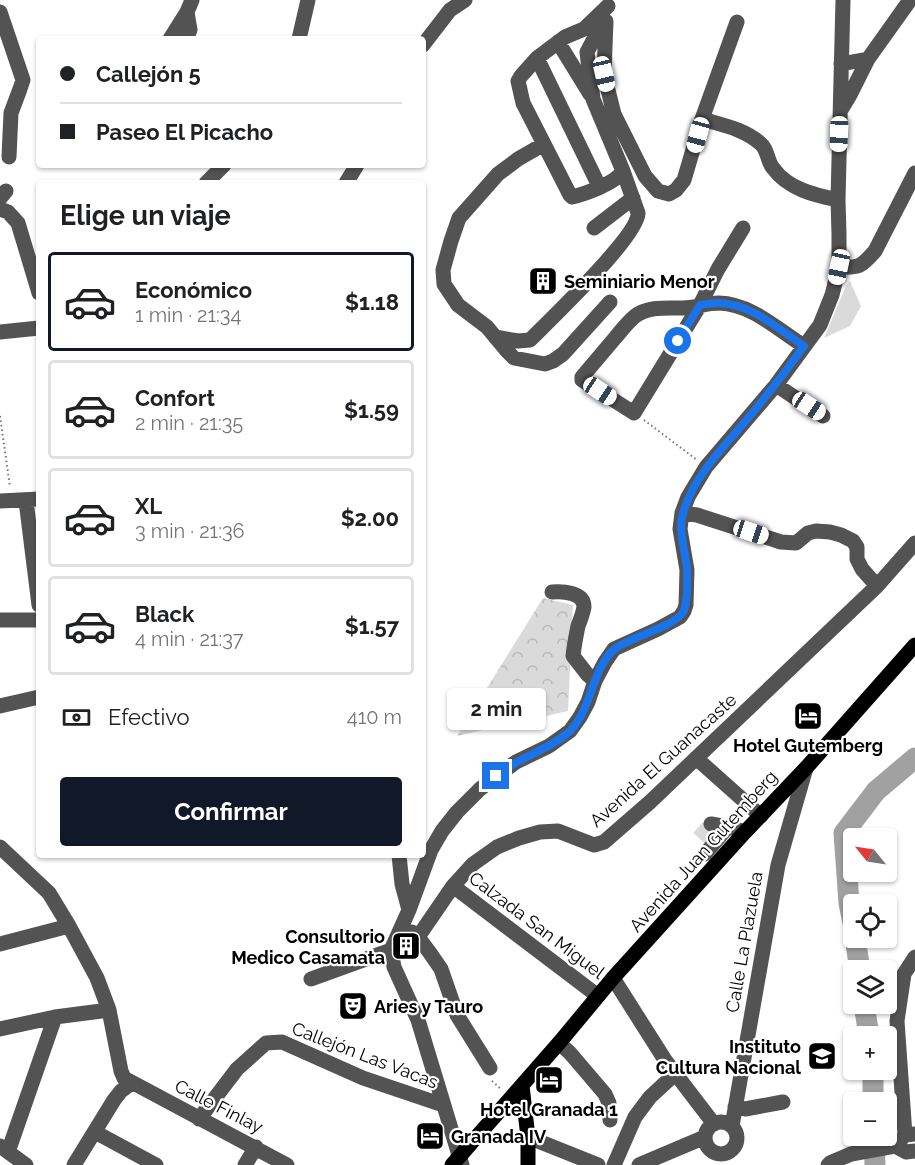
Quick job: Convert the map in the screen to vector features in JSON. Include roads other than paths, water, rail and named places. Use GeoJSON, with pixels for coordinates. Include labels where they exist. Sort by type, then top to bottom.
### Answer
{"type":"FeatureCollection","features":[{"type":"Feature","properties":{"kind":"main road","name":"Avenida Juan Gutemberg"},"geometry":{"type":"LineString","coordinates":[[458,1162],[613,978],[806,768],[915,645]]}},
{"type":"Feature","properties":{"kind":"main road"},"geometry":{"type":"LineString","coordinates":[[522,1086],[528,1137],[528,1165]]}},
{"type":"Feature","properties":{"kind":"street"},"geometry":{"type":"LineString","coordinates":[[3,0],[0,12],[22,80],[11,113],[9,157]]}},
{"type":"Feature","properties":{"kind":"street"},"geometry":{"type":"LineString","coordinates":[[300,36],[308,0]]}},
{"type":"Feature","properties":{"kind":"street"},"geometry":{"type":"LineString","coordinates":[[426,41],[450,10],[465,0]]}},
{"type":"Feature","properties":{"kind":"street"},"geometry":{"type":"LineString","coordinates":[[458,1162],[418,1020],[394,968],[391,950],[409,910],[431,850],[457,812],[496,776],[516,762],[549,746],[570,731],[580,717],[595,681],[614,649],[658,629],[680,617],[684,611],[687,570],[680,529],[682,513],[688,497],[706,467],[776,385],[820,325],[832,295],[839,267],[838,200],[843,0]]}},
{"type":"Feature","properties":{"kind":"street"},"geometry":{"type":"LineString","coordinates":[[840,112],[868,59],[910,0]]}},
{"type":"Feature","properties":{"kind":"street"},"geometry":{"type":"LineString","coordinates":[[608,3],[604,74],[614,114],[645,176],[658,191],[669,194],[676,190],[684,180],[702,119],[737,22]]}},
{"type":"Feature","properties":{"kind":"street"},"geometry":{"type":"LineString","coordinates":[[608,3],[584,29],[558,42],[537,58],[520,76],[519,85],[523,103],[572,197],[619,177],[623,171]]}},
{"type":"Feature","properties":{"kind":"street"},"geometry":{"type":"LineString","coordinates":[[172,36],[190,6]]}},
{"type":"Feature","properties":{"kind":"street"},"geometry":{"type":"LineString","coordinates":[[187,36],[190,30],[190,6]]}},
{"type":"Feature","properties":{"kind":"street"},"geometry":{"type":"LineString","coordinates":[[593,99],[587,52],[606,23]]}},
{"type":"Feature","properties":{"kind":"street"},"geometry":{"type":"LineString","coordinates":[[495,338],[518,341],[530,339],[602,267],[638,218],[623,171],[593,99],[558,42]]}},
{"type":"Feature","properties":{"kind":"street"},"geometry":{"type":"LineString","coordinates":[[537,58],[599,186]]}},
{"type":"Feature","properties":{"kind":"street"},"geometry":{"type":"LineString","coordinates":[[841,64],[868,59]]}},
{"type":"Feature","properties":{"kind":"street"},"geometry":{"type":"LineString","coordinates":[[702,119],[735,128],[750,136],[763,146],[771,167],[791,185],[818,196],[838,200]]}},
{"type":"Feature","properties":{"kind":"street"},"geometry":{"type":"LineString","coordinates":[[544,144],[498,174],[459,218],[443,270],[444,284],[458,305],[487,327],[514,358],[545,364],[562,354],[610,302]]}},
{"type":"Feature","properties":{"kind":"street"},"geometry":{"type":"LineString","coordinates":[[209,180],[221,168]]}},
{"type":"Feature","properties":{"kind":"street"},"geometry":{"type":"LineString","coordinates":[[839,267],[855,267],[866,262],[875,251],[915,173]]}},
{"type":"Feature","properties":{"kind":"street"},"geometry":{"type":"LineString","coordinates":[[594,228],[633,198]]}},
{"type":"Feature","properties":{"kind":"street"},"geometry":{"type":"LineString","coordinates":[[0,209],[8,212],[18,223],[36,283]]}},
{"type":"Feature","properties":{"kind":"street"},"geometry":{"type":"LineString","coordinates":[[743,228],[718,269],[700,305],[634,413],[582,380],[582,377],[634,317],[644,311],[662,308],[689,308],[700,305],[720,303],[737,307],[755,313],[804,346]]}},
{"type":"Feature","properties":{"kind":"street"},"geometry":{"type":"LineString","coordinates":[[0,332],[36,328]]}},
{"type":"Feature","properties":{"kind":"street"},"geometry":{"type":"LineString","coordinates":[[776,385],[823,416]]}},
{"type":"Feature","properties":{"kind":"street"},"geometry":{"type":"LineString","coordinates":[[19,501],[36,589]]}},
{"type":"Feature","properties":{"kind":"street"},"geometry":{"type":"LineString","coordinates":[[682,513],[781,542],[796,543],[808,533],[816,531],[841,535],[853,541],[857,547],[857,559],[862,569],[877,586]]}},
{"type":"Feature","properties":{"kind":"street","name":"Avenida El Guanacaste"},"geometry":{"type":"LineString","coordinates":[[418,937],[453,886],[473,864],[497,847],[540,832],[558,831],[594,845],[604,842],[650,802],[877,586],[915,543]]}},
{"type":"Feature","properties":{"kind":"street"},"geometry":{"type":"LineString","coordinates":[[552,592],[563,591],[582,599],[584,607],[573,656],[586,674],[595,681]]}},
{"type":"Feature","properties":{"kind":"street"},"geometry":{"type":"LineString","coordinates":[[0,620],[36,620]]}},
{"type":"Feature","properties":{"kind":"street"},"geometry":{"type":"LineString","coordinates":[[0,706],[36,698]]}},
{"type":"Feature","properties":{"kind":"street"},"geometry":{"type":"LineString","coordinates":[[696,758],[761,816]]}},
{"type":"Feature","properties":{"kind":"street","name":"Calle La Plazuela"},"geometry":{"type":"LineString","coordinates":[[732,1126],[778,865],[806,768]]}},
{"type":"Feature","properties":{"kind":"street"},"geometry":{"type":"LineString","coordinates":[[711,824],[745,832]]}},
{"type":"Feature","properties":{"kind":"street"},"geometry":{"type":"LineString","coordinates":[[705,854],[727,828]]}},
{"type":"Feature","properties":{"kind":"street"},"geometry":{"type":"LineString","coordinates":[[699,838],[713,868]]}},
{"type":"Feature","properties":{"kind":"street"},"geometry":{"type":"LineString","coordinates":[[0,847],[49,893],[69,926],[97,978],[109,1010],[121,1071],[124,1078],[132,1083],[114,1100],[74,1165]]}},
{"type":"Feature","properties":{"kind":"street"},"geometry":{"type":"LineString","coordinates":[[399,858],[402,884],[409,910]]}},
{"type":"Feature","properties":{"kind":"street","name":"Calzada San Miguel"},"geometry":{"type":"LineString","coordinates":[[453,886],[598,996]]}},
{"type":"Feature","properties":{"kind":"street"},"geometry":{"type":"LineString","coordinates":[[402,925],[418,937],[441,969],[457,1016],[490,1068]]}},
{"type":"Feature","properties":{"kind":"street"},"geometry":{"type":"LineString","coordinates":[[0,944],[69,926]]}},
{"type":"Feature","properties":{"kind":"street"},"geometry":{"type":"LineString","coordinates":[[311,979],[391,950]]}},
{"type":"Feature","properties":{"kind":"street"},"geometry":{"type":"LineString","coordinates":[[915,957],[904,974],[897,1021],[901,1141],[906,1152],[915,1151]]}},
{"type":"Feature","properties":{"kind":"street"},"geometry":{"type":"LineString","coordinates":[[613,978],[665,1060],[714,1124]]}},
{"type":"Feature","properties":{"kind":"street"},"geometry":{"type":"LineString","coordinates":[[0,1029],[55,1017],[109,1010]]}},
{"type":"Feature","properties":{"kind":"street"},"geometry":{"type":"LineString","coordinates":[[26,1165],[4,1149],[55,1017]]}},
{"type":"Feature","properties":{"kind":"street","name":"Callejón Las Vacas"},"geometry":{"type":"LineString","coordinates":[[199,1119],[237,1069],[266,1043],[282,1042],[363,1078],[443,1105]]}},
{"type":"Feature","properties":{"kind":"street"},"geometry":{"type":"LineString","coordinates":[[559,1043],[605,1094],[609,1103],[610,1120]]}},
{"type":"Feature","properties":{"kind":"street"},"geometry":{"type":"LineString","coordinates":[[614,1165],[635,1118],[650,1097],[676,1073]]}},
{"type":"Feature","properties":{"kind":"street","name":"Calle Finlay"},"geometry":{"type":"LineString","coordinates":[[132,1083],[287,1165]]}},
{"type":"Feature","properties":{"kind":"street"},"geometry":{"type":"LineString","coordinates":[[735,1107],[745,1109],[783,1102]]}},
{"type":"Feature","properties":{"kind":"street"},"geometry":{"type":"LineString","coordinates":[[722,1122],[732,1126],[737,1134],[733,1159],[712,1152],[707,1146],[705,1137],[708,1128],[714,1124],[722,1122]]}},
{"type":"Feature","properties":{"kind":"street"},"geometry":{"type":"LineString","coordinates":[[94,1132],[156,1165]]}},
{"type":"Feature","properties":{"kind":"street"},"geometry":{"type":"LineString","coordinates":[[528,1137],[598,1165]]}},
{"type":"Feature","properties":{"kind":"street"},"geometry":{"type":"LineString","coordinates":[[639,1165],[705,1137]]}},
{"type":"Feature","properties":{"kind":"street"},"geometry":{"type":"LineString","coordinates":[[828,1165],[830,1162],[851,1154],[901,1141]]}},
{"type":"Feature","properties":{"kind":"street"},"geometry":{"type":"LineString","coordinates":[[245,1165],[256,1147]]}},
{"type":"Feature","properties":{"kind":"street"},"geometry":{"type":"LineString","coordinates":[[702,1165],[712,1152]]}},
{"type":"Feature","properties":{"kind":"waterway"},"geometry":{"type":"LineString","coordinates":[[848,894],[844,833],[876,791],[915,758]]}},
{"type":"Feature","properties":{"kind":"waterway"},"geometry":{"type":"LineString","coordinates":[[857,948],[858,960]]}},
{"type":"Feature","properties":{"kind":"waterway"},"geometry":{"type":"LineString","coordinates":[[866,1014],[867,1026]]}},
{"type":"Feature","properties":{"kind":"waterway"},"geometry":{"type":"LineString","coordinates":[[873,1080],[873,1092]]}},
{"type":"Feature","properties":{"kind":"waterway"},"geometry":{"type":"LineString","coordinates":[[874,1146],[875,1165]]}},
{"type":"Feature","properties":{"kind":"tunnel"},"geometry":{"type":"LineString","coordinates":[[699,838],[711,824]]}},
{"type":"Feature","properties":{"kind":"place","name":"Seminiario Menor"},"geometry":{"type":"Point","coordinates":[543,281]}},
{"type":"Feature","properties":{"kind":"place","name":"Hotel Gutemberg"},"geometry":{"type":"Point","coordinates":[808,716]}},
{"type":"Feature","properties":{"kind":"place","name":"Consultorio Medico Casamata"},"geometry":{"type":"Point","coordinates":[406,946]}},
{"type":"Feature","properties":{"kind":"place","name":"Aries y Tauro"},"geometry":{"type":"Point","coordinates":[353,1006]}},
{"type":"Feature","properties":{"kind":"place","name":"Instituto Cultura Nacional"},"geometry":{"type":"Point","coordinates":[822,1056]}},
{"type":"Feature","properties":{"kind":"place","name":"Hotel Granada 1"},"geometry":{"type":"Point","coordinates":[549,1080]}},
{"type":"Feature","properties":{"kind":"place","name":"Granada IV"},"geometry":{"type":"Point","coordinates":[430,1136]}}]}
